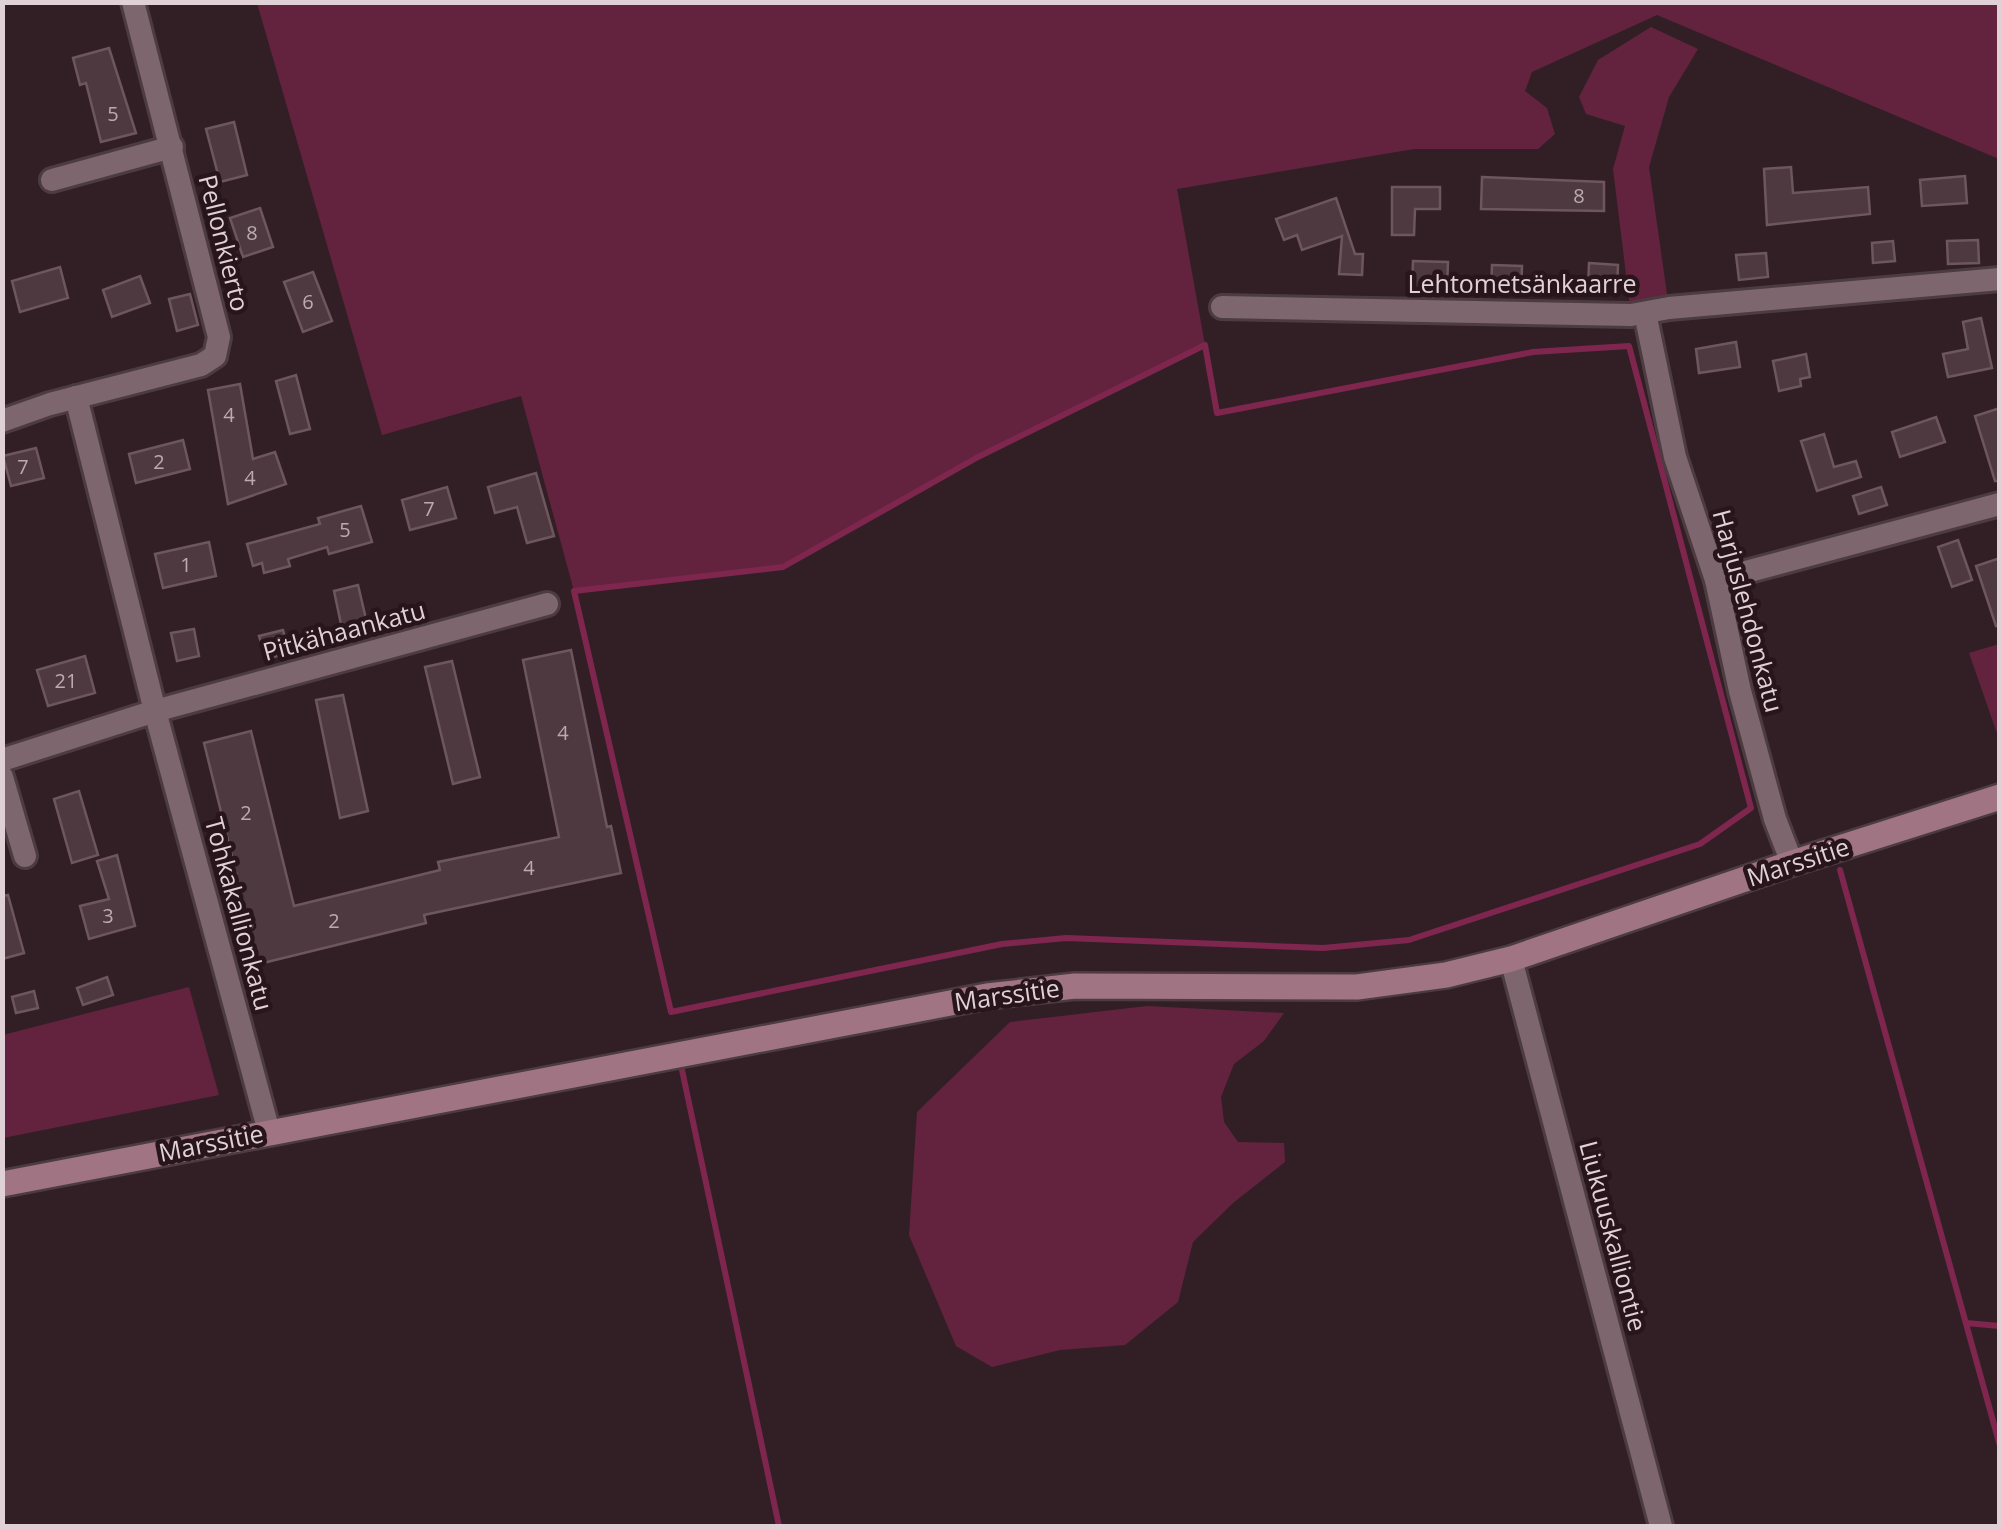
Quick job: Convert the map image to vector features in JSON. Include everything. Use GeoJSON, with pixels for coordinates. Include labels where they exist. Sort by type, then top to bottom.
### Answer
{"type":"FeatureCollection","features":[{"type":"Feature","properties":{"kind":"main road","name":"Marssitie"},"geometry":{"type":"LineString","coordinates":[[2,1184],[987,996],[1074,986],[1357,987],[1446,975],[1511,960],[2000,796]]}},
{"type":"Feature","properties":{"kind":"street","name":"Pellonkierto"},"geometry":{"type":"LineString","coordinates":[[76,397],[201,365],[215,356],[219,337],[133,2]]}},
{"type":"Feature","properties":{"kind":"street"},"geometry":{"type":"LineString","coordinates":[[52,180],[172,147]]}},
{"type":"Feature","properties":{"kind":"street","name":"Lehtometsänkaarre"},"geometry":{"type":"LineString","coordinates":[[1222,307],[1631,316],[2000,278]]}},
{"type":"Feature","properties":{"kind":"street","name":"Harjuslehdonkatu"},"geometry":{"type":"LineString","coordinates":[[1645,313],[1675,457],[1716,580],[1740,690],[1792,863]]}},
{"type":"Feature","properties":{"kind":"street"},"geometry":{"type":"LineString","coordinates":[[2,421],[76,397]]}},
{"type":"Feature","properties":{"kind":"street","name":"Tohkakallionkatu"},"geometry":{"type":"LineString","coordinates":[[76,397],[269,1132]]}},
{"type":"Feature","properties":{"kind":"street"},"geometry":{"type":"LineString","coordinates":[[1716,580],[2000,504]]}},
{"type":"Feature","properties":{"kind":"street","name":"Pitkähaankatu"},"geometry":{"type":"LineString","coordinates":[[156,711],[547,604]]}},
{"type":"Feature","properties":{"kind":"street"},"geometry":{"type":"LineString","coordinates":[[2,760],[156,711]]}},
{"type":"Feature","properties":{"kind":"street"},"geometry":{"type":"LineString","coordinates":[[2,778],[26,856]]}},
{"type":"Feature","properties":{"kind":"street","name":"Liukuuskalliontie"},"geometry":{"type":"LineString","coordinates":[[1511,960],[1661,1526]]}},
{"type":"Feature","properties":{"kind":"shaded area"},"geometry":{"type":"Polygon","coordinates":[[[257,3],[1999,3],[1999,159],[1657,15],[1532,72],[1525,91],[1547,108],[1555,134],[1538,149],[1414,149],[1177,189],[1205,345],[978,457],[783,567],[574,591],[521,396],[382,435],[257,3]]]}},
{"type":"Feature","properties":{"kind":"shaded area"},"geometry":{"type":"Polygon","coordinates":[[[1651,27],[1698,49],[1669,97],[1649,167],[1669,308],[1631,315],[1613,169],[1625,126],[1586,114],[1579,97],[1598,60],[1651,27]]]}},
{"type":"Feature","properties":{"kind":"shaded area"},"geometry":{"type":"Polygon","coordinates":[[[1999,644],[2000,739],[1969,653],[1999,644]]]}},
{"type":"Feature","properties":{"kind":"shaded area"},"geometry":{"type":"Polygon","coordinates":[[[189,987],[219,1095],[3,1138],[3,1035],[189,987]]]}},
{"type":"Feature","properties":{"kind":"shaded area"},"geometry":{"type":"Polygon","coordinates":[[[1147,1006],[1284,1013],[1264,1041],[1234,1064],[1221,1097],[1224,1122],[1238,1142],[1284,1143],[1285,1162],[1233,1203],[1193,1242],[1178,1302],[1125,1345],[1060,1350],[992,1367],[956,1346],[909,1235],[917,1112],[1010,1022],[1147,1006]]]}},
{"type":"Feature","properties":{"kind":"building"},"geometry":{"type":"Polygon","coordinates":[[[109,48],[136,133],[101,142],[86,83],[80,85],[73,58],[109,48]]]}},
{"type":"Feature","properties":{"kind":"building"},"geometry":{"type":"Polygon","coordinates":[[[234,122],[247,175],[220,182],[206,129],[234,122]]]}},
{"type":"Feature","properties":{"kind":"building"},"geometry":{"type":"Polygon","coordinates":[[[1791,167],[1793,193],[1868,187],[1870,214],[1767,225],[1764,169],[1791,167]]]}},
{"type":"Feature","properties":{"kind":"building"},"geometry":{"type":"Polygon","coordinates":[[[1965,176],[1967,203],[1922,206],[1920,180],[1965,176]]]}},
{"type":"Feature","properties":{"kind":"building"},"geometry":{"type":"Polygon","coordinates":[[[1482,177],[1604,182],[1604,211],[1481,209],[1482,177]]]}},
{"type":"Feature","properties":{"kind":"building"},"geometry":{"type":"Polygon","coordinates":[[[1392,187],[1440,187],[1440,209],[1415,209],[1414,235],[1392,235],[1392,187]]]}},
{"type":"Feature","properties":{"kind":"building"},"geometry":{"type":"Polygon","coordinates":[[[1336,198],[1355,254],[1363,254],[1362,275],[1339,274],[1342,236],[1302,250],[1297,235],[1284,240],[1276,219],[1336,198]]]}},
{"type":"Feature","properties":{"kind":"building"},"geometry":{"type":"Polygon","coordinates":[[[260,208],[273,247],[243,257],[230,218],[260,208]]]}},
{"type":"Feature","properties":{"kind":"building"},"geometry":{"type":"Polygon","coordinates":[[[1978,240],[1979,263],[1948,264],[1947,241],[1978,240]]]}},
{"type":"Feature","properties":{"kind":"building"},"geometry":{"type":"Polygon","coordinates":[[[1893,241],[1895,261],[1873,263],[1872,243],[1893,241]]]}},
{"type":"Feature","properties":{"kind":"building"},"geometry":{"type":"Polygon","coordinates":[[[1766,253],[1768,277],[1739,280],[1736,255],[1766,253]]]}},
{"type":"Feature","properties":{"kind":"building"},"geometry":{"type":"Polygon","coordinates":[[[1413,261],[1448,262],[1447,289],[1412,288],[1413,261]]]}},
{"type":"Feature","properties":{"kind":"building"},"geometry":{"type":"Polygon","coordinates":[[[1589,263],[1618,265],[1617,291],[1588,289],[1589,263]]]}},
{"type":"Feature","properties":{"kind":"building"},"geometry":{"type":"Polygon","coordinates":[[[1492,265],[1522,266],[1521,292],[1491,291],[1492,265]]]}},
{"type":"Feature","properties":{"kind":"building"},"geometry":{"type":"Polygon","coordinates":[[[60,267],[68,298],[20,312],[12,281],[60,267]]]}},
{"type":"Feature","properties":{"kind":"building"},"geometry":{"type":"Polygon","coordinates":[[[313,272],[332,321],[303,332],[284,282],[313,272]]]}},
{"type":"Feature","properties":{"kind":"building"},"geometry":{"type":"Polygon","coordinates":[[[140,276],[150,303],[112,317],[103,290],[140,276]]]}},
{"type":"Feature","properties":{"kind":"building"},"geometry":{"type":"Polygon","coordinates":[[[190,294],[198,325],[177,331],[169,299],[190,294]]]}},
{"type":"Feature","properties":{"kind":"building"},"geometry":{"type":"Polygon","coordinates":[[[1981,318],[1992,368],[1948,377],[1943,354],[1968,349],[1963,322],[1981,318]]]}},
{"type":"Feature","properties":{"kind":"building"},"geometry":{"type":"Polygon","coordinates":[[[1736,342],[1740,367],[1699,373],[1696,349],[1736,342]]]}},
{"type":"Feature","properties":{"kind":"building"},"geometry":{"type":"Polygon","coordinates":[[[1806,354],[1810,377],[1800,379],[1801,386],[1779,391],[1773,361],[1806,354]]]}},
{"type":"Feature","properties":{"kind":"building"},"geometry":{"type":"Polygon","coordinates":[[[296,375],[310,429],[290,434],[276,381],[296,375]]]}},
{"type":"Feature","properties":{"kind":"building"},"geometry":{"type":"Polygon","coordinates":[[[240,384],[253,459],[275,452],[286,484],[228,504],[208,390],[240,384]]]}},
{"type":"Feature","properties":{"kind":"building"},"geometry":{"type":"Polygon","coordinates":[[[2000,408],[2000,481],[1995,481],[1975,416],[2000,408]]]}},
{"type":"Feature","properties":{"kind":"building"},"geometry":{"type":"Polygon","coordinates":[[[1936,417],[1945,442],[1900,457],[1892,432],[1936,417]]]}},
{"type":"Feature","properties":{"kind":"building"},"geometry":{"type":"Polygon","coordinates":[[[1824,434],[1834,467],[1856,461],[1861,477],[1817,491],[1801,441],[1824,434]]]}},
{"type":"Feature","properties":{"kind":"building"},"geometry":{"type":"Polygon","coordinates":[[[183,440],[190,469],[136,483],[129,454],[183,440]]]}},
{"type":"Feature","properties":{"kind":"building"},"geometry":{"type":"Polygon","coordinates":[[[36,448],[44,478],[11,486],[3,456],[36,448]]]}},
{"type":"Feature","properties":{"kind":"building"},"geometry":{"type":"Polygon","coordinates":[[[536,473],[554,536],[527,543],[517,507],[495,513],[488,487],[536,473]]]}},
{"type":"Feature","properties":{"kind":"building"},"geometry":{"type":"Polygon","coordinates":[[[447,487],[456,518],[410,530],[402,500],[447,487]]]}},
{"type":"Feature","properties":{"kind":"building"},"geometry":{"type":"Polygon","coordinates":[[[1881,487],[1887,505],[1859,514],[1853,496],[1881,487]]]}},
{"type":"Feature","properties":{"kind":"building"},"geometry":{"type":"Polygon","coordinates":[[[361,506],[372,542],[329,554],[327,547],[288,559],[290,566],[264,573],[262,563],[253,566],[247,544],[320,524],[318,518],[361,506]]]}},
{"type":"Feature","properties":{"kind":"building"},"geometry":{"type":"Polygon","coordinates":[[[1958,540],[1972,580],[1952,587],[1938,547],[1958,540]]]}},
{"type":"Feature","properties":{"kind":"building"},"geometry":{"type":"Polygon","coordinates":[[[209,542],[216,576],[163,588],[155,554],[209,542]]]}},
{"type":"Feature","properties":{"kind":"building"},"geometry":{"type":"Polygon","coordinates":[[[2000,558],[2000,625],[1996,626],[1976,566],[2000,558]]]}},
{"type":"Feature","properties":{"kind":"building"},"geometry":{"type":"Polygon","coordinates":[[[358,585],[367,623],[342,629],[334,591],[358,585]]]}},
{"type":"Feature","properties":{"kind":"building"},"geometry":{"type":"Polygon","coordinates":[[[194,629],[199,656],[177,661],[171,633],[194,629]]]}},
{"type":"Feature","properties":{"kind":"building"},"geometry":{"type":"Polygon","coordinates":[[[283,630],[289,653],[266,659],[259,636],[283,630]]]}},
{"type":"Feature","properties":{"kind":"building"},"geometry":{"type":"Polygon","coordinates":[[[571,650],[607,827],[611,826],[621,873],[424,915],[426,923],[255,965],[204,743],[251,731],[294,906],[440,870],[438,862],[559,837],[523,660],[571,650]]]}},
{"type":"Feature","properties":{"kind":"building"},"geometry":{"type":"Polygon","coordinates":[[[85,656],[95,693],[48,706],[37,670],[85,656]]]}},
{"type":"Feature","properties":{"kind":"building"},"geometry":{"type":"Polygon","coordinates":[[[452,661],[480,777],[453,784],[425,667],[452,661]]]}},
{"type":"Feature","properties":{"kind":"building"},"geometry":{"type":"Polygon","coordinates":[[[343,695],[368,811],[340,818],[316,700],[343,695]]]}},
{"type":"Feature","properties":{"kind":"building"},"geometry":{"type":"Polygon","coordinates":[[[79,791],[98,855],[72,863],[54,799],[79,791]]]}},
{"type":"Feature","properties":{"kind":"building"},"geometry":{"type":"Polygon","coordinates":[[[117,855],[135,926],[89,939],[80,906],[109,899],[97,861],[117,855]]]}},
{"type":"Feature","properties":{"kind":"building"},"geometry":{"type":"Polygon","coordinates":[[[8,895],[24,953],[2,959],[2,896],[8,895]]]}},
{"type":"Feature","properties":{"kind":"building"},"geometry":{"type":"Polygon","coordinates":[[[107,977],[113,995],[83,1005],[77,988],[107,977]]]}},
{"type":"Feature","properties":{"kind":"building"},"geometry":{"type":"Polygon","coordinates":[[[34,991],[38,1008],[16,1013],[12,997],[34,991]]]}},
{"type":"Feature","properties":{"kind":"waterway"},"geometry":{"type":"LineString","coordinates":[[1205,345],[1217,413],[1533,352],[1629,346],[1751,808],[1700,844],[1409,940],[1323,948],[1066,938],[1002,944],[671,1012],[574,591],[783,567],[978,457],[1205,345]]}},
{"type":"Feature","properties":{"kind":"waterway"},"geometry":{"type":"LineString","coordinates":[[1840,870],[2000,1446]]}},
{"type":"Feature","properties":{"kind":"waterway"},"geometry":{"type":"LineString","coordinates":[[682,1070],[779,1526]]}},
{"type":"Feature","properties":{"kind":"waterway"},"geometry":{"type":"LineString","coordinates":[[1966,1323],[2000,1326]]}}]}
